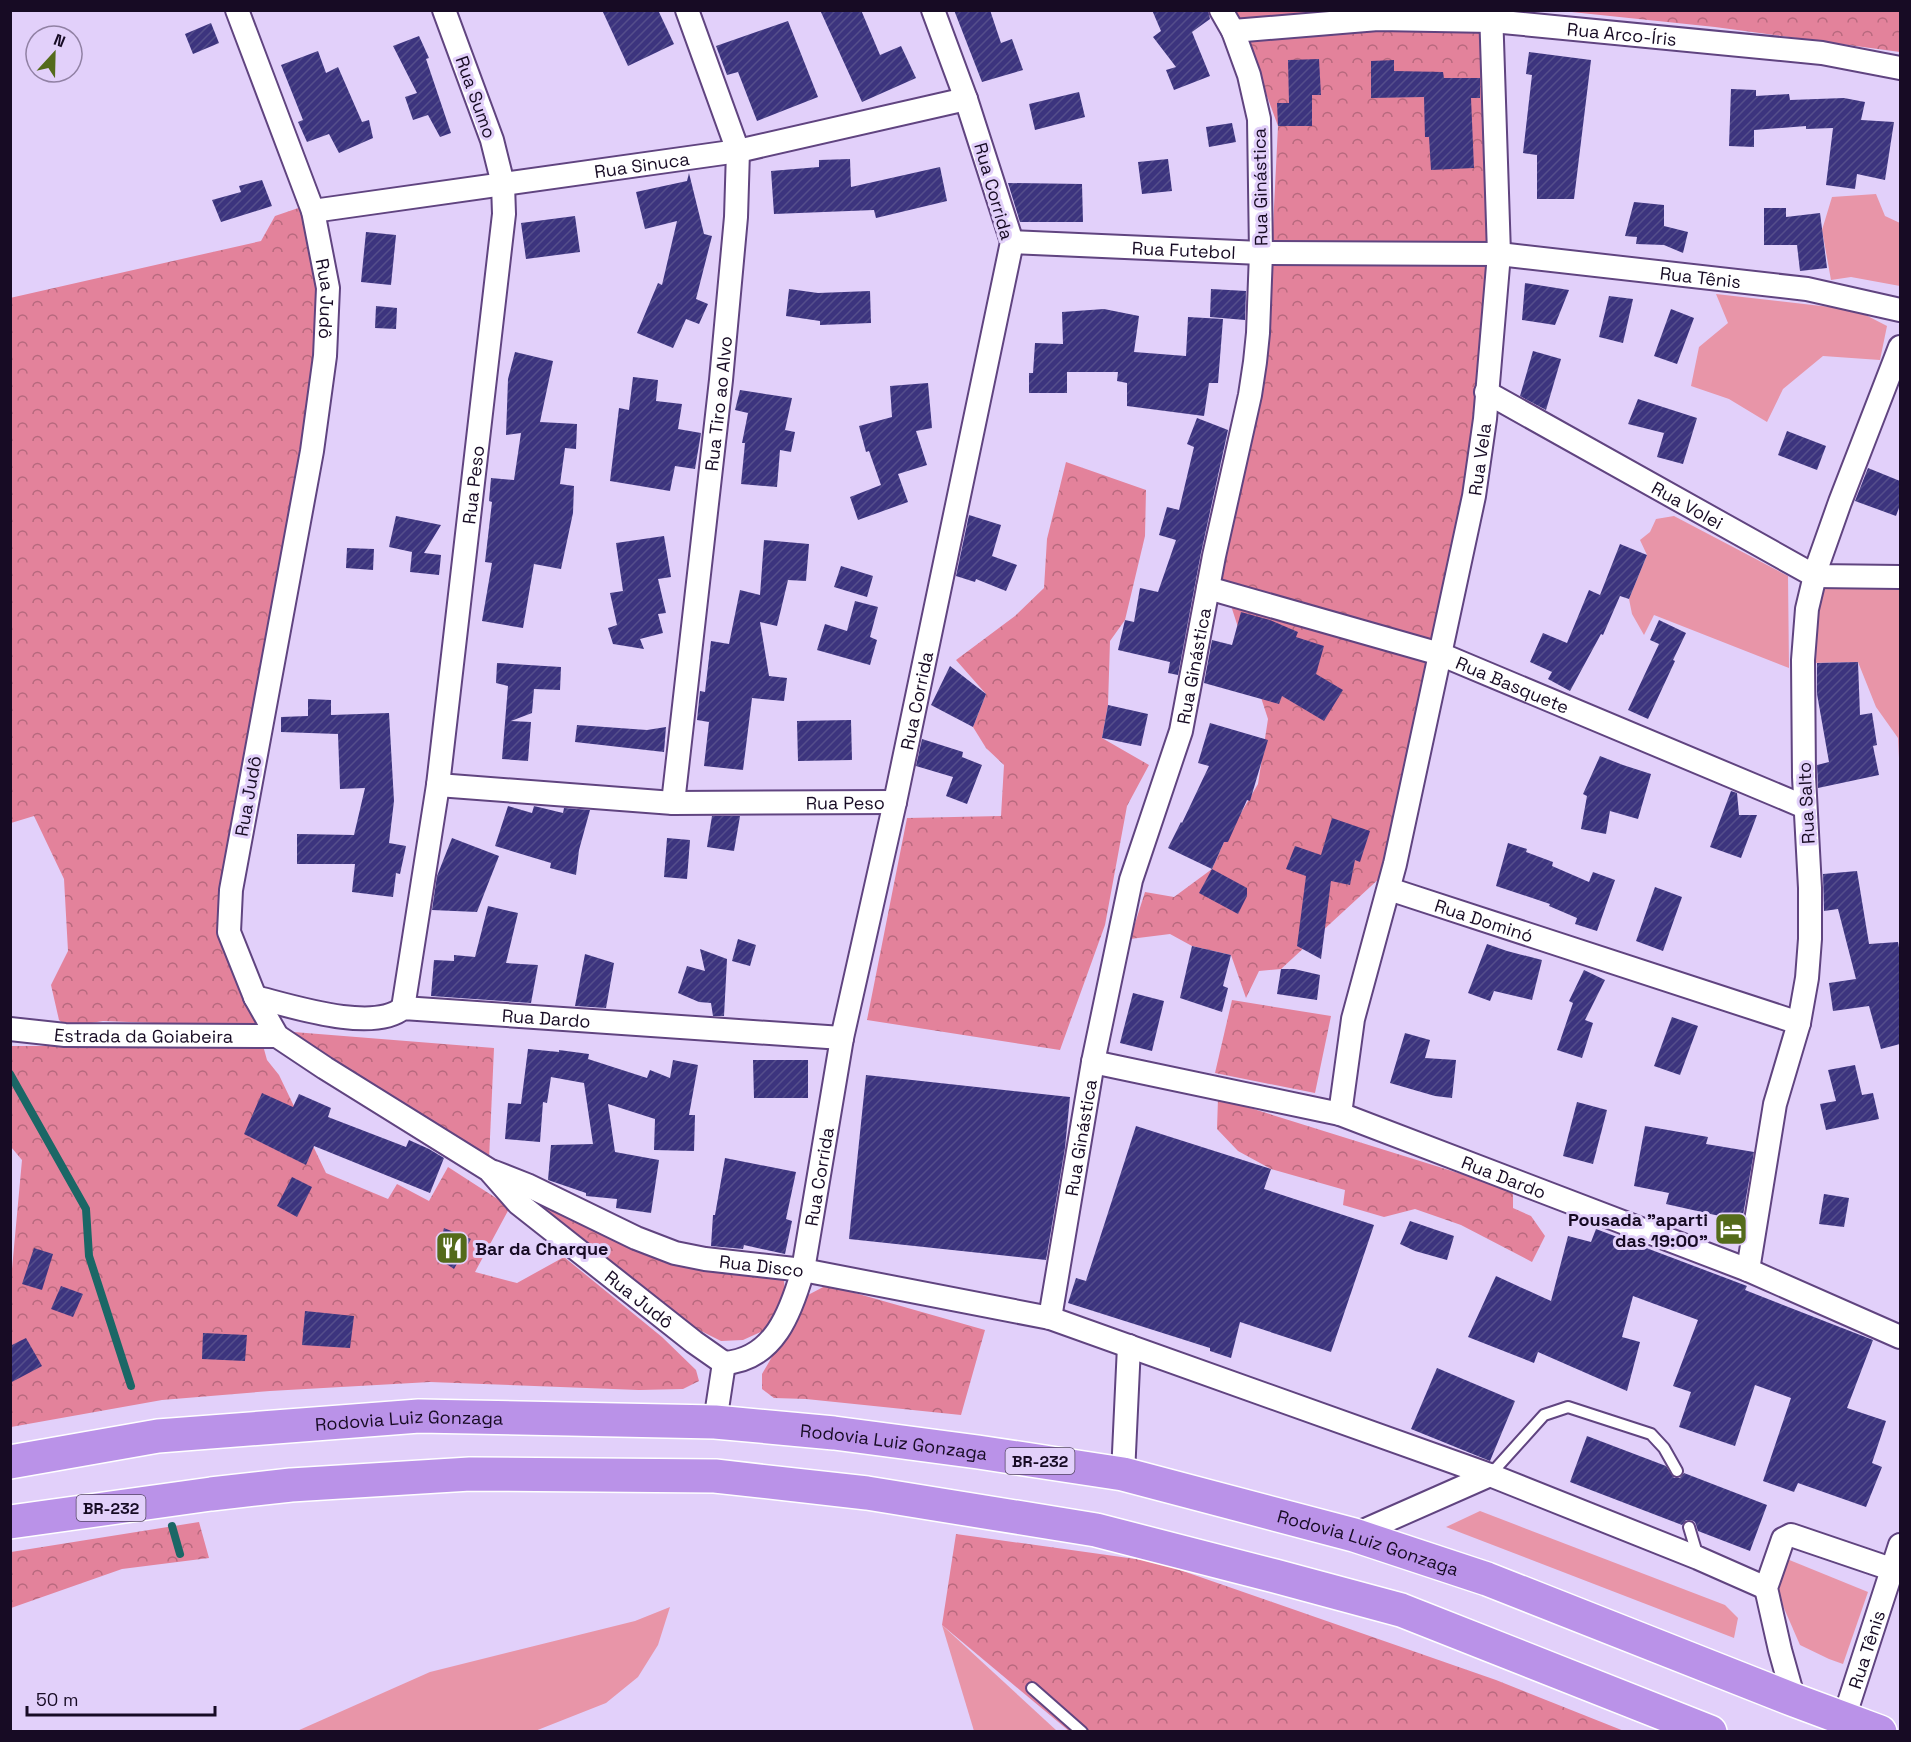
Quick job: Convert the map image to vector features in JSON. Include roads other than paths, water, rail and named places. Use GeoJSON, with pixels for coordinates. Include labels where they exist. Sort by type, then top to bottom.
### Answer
{"type":"FeatureCollection","features":[{"type":"Feature","properties":{"kind":"highway","name":"Rodovia Luiz Gonzaga"},"geometry":{"type":"LineString","coordinates":[[10,1462],[158,1436],[419,1416],[715,1422],[889,1440],[978,1452],[1123,1474],[1354,1535],[1487,1579],[1794,1700],[1880,1731]]}},
{"type":"Feature","properties":{"kind":"highway","name":"BR-232"},"geometry":{"type":"LineString","coordinates":[[10,1522],[234,1491],[303,1484],[470,1474],[715,1476],[867,1493],[1096,1530],[1378,1604],[1412,1615],[1710,1731]]}},
{"type":"Feature","properties":{"kind":"street","name":"Rua Judô"},"geometry":{"type":"LineString","coordinates":[[237,10],[313,211],[328,288],[325,356],[312,451],[231,890],[229,932],[255,997],[277,1035],[325,1068],[489,1170],[518,1203],[694,1342],[724,1363]]}},
{"type":"Feature","properties":{"kind":"street","name":"Rua Sumo"},"geometry":{"type":"LineString","coordinates":[[444,10],[492,140],[503,184]]}},
{"type":"Feature","properties":{"kind":"street","name":"Rua Tiro ao Alvo"},"geometry":{"type":"LineString","coordinates":[[673,803],[721,380],[736,217],[738,151],[687,10]]}},
{"type":"Feature","properties":{"kind":"street","name":"Rua Corrida"},"geometry":{"type":"LineString","coordinates":[[724,1363],[739,1362],[752,1357],[777,1332],[794,1302],[803,1270],[842,1038],[895,802],[1012,242],[966,99],[933,10]]}},
{"type":"Feature","properties":{"kind":"street","name":"Rua Ginástica"},"geometry":{"type":"LineString","coordinates":[[1050,1318],[1093,1062],[1131,880],[1181,731],[1208,588],[1250,395],[1258,333],[1262,253],[1258,119],[1249,75],[1233,31],[1221,10]]}},
{"type":"Feature","properties":{"kind":"street","name":"Rua Arco-Íris"},"geometry":{"type":"LineString","coordinates":[[1233,31],[1378,19],[1492,16],[1822,53],[1900,68]]}},
{"type":"Feature","properties":{"kind":"street","name":"Rua Vela"},"geometry":{"type":"LineString","coordinates":[[1389,889],[1474,496],[1485,419],[1499,254],[1492,16]]}},
{"type":"Feature","properties":{"kind":"street","name":"Rua Sinuca"},"geometry":{"type":"LineString","coordinates":[[313,211],[738,151],[966,99]]}},
{"type":"Feature","properties":{"kind":"street","name":"Rua Peso"},"geometry":{"type":"LineString","coordinates":[[403,1008],[438,785],[504,214],[503,184]]}},
{"type":"Feature","properties":{"kind":"street","name":"Rua Futebol"},"geometry":{"type":"LineString","coordinates":[[1012,242],[1262,253],[1499,254]]}},
{"type":"Feature","properties":{"kind":"street","name":"Rua Tênis"},"geometry":{"type":"LineString","coordinates":[[1499,254],[1807,289],[1900,310]]}},
{"type":"Feature","properties":{"kind":"street","name":"Rua Salto"},"geometry":{"type":"LineString","coordinates":[[1748,1270],[1775,1104],[1799,1023],[1807,978],[1810,888],[1805,807],[1803,660],[1807,609],[1815,576],[1840,502],[1900,347]]}},
{"type":"Feature","properties":{"kind":"street","name":"Rua Volei"},"geometry":{"type":"LineString","coordinates":[[1486,392],[1815,576],[1900,577]]}},
{"type":"Feature","properties":{"kind":"street","name":"Rua Basquete"},"geometry":{"type":"LineString","coordinates":[[1208,588],[1440,654],[1805,807]]}},
{"type":"Feature","properties":{"kind":"street","name":"Rua Peso"},"geometry":{"type":"LineString","coordinates":[[438,785],[673,803],[895,802]]}},
{"type":"Feature","properties":{"kind":"street","name":"Rua Dominó"},"geometry":{"type":"LineString","coordinates":[[1389,889],[1799,1023]]}},
{"type":"Feature","properties":{"kind":"street"},"geometry":{"type":"LineString","coordinates":[[1340,1114],[1353,1019],[1389,889]]}},
{"type":"Feature","properties":{"kind":"street","name":"Rua Dardo"},"geometry":{"type":"LineString","coordinates":[[255,997],[328,1015],[371,1019],[397,1013],[403,1008],[842,1038]]}},
{"type":"Feature","properties":{"kind":"street","name":"Estrada da Goiabeira"},"geometry":{"type":"LineString","coordinates":[[10,1029],[65,1035],[277,1035]]}},
{"type":"Feature","properties":{"kind":"street","name":"Rua Dardo"},"geometry":{"type":"LineString","coordinates":[[1093,1062],[1340,1114],[1748,1270],[1900,1337]]}},
{"type":"Feature","properties":{"kind":"street","name":"Rua Disco"},"geometry":{"type":"LineString","coordinates":[[489,1170],[527,1185],[636,1238],[675,1253],[705,1259],[803,1270],[1050,1318],[1490,1475],[1698,1557],[1766,1588]]}},
{"type":"Feature","properties":{"kind":"street"},"geometry":{"type":"LineString","coordinates":[[1123,1474],[1129,1346]]}},
{"type":"Feature","properties":{"kind":"street"},"geometry":{"type":"LineString","coordinates":[[715,1422],[724,1363]]}},
{"type":"Feature","properties":{"kind":"street"},"geometry":{"type":"LineString","coordinates":[[1354,1535],[1490,1475]]}},
{"type":"Feature","properties":{"kind":"street"},"geometry":{"type":"LineString","coordinates":[[1794,1700],[1766,1588],[1780,1544],[1787,1535],[1791,1534],[1894,1570]]}},
{"type":"Feature","properties":{"kind":"street","name":"Rua Tênis"},"geometry":{"type":"LineString","coordinates":[[1844,1718],[1894,1570],[1900,1545]]}},
{"type":"Feature","properties":{"kind":"lane"},"geometry":{"type":"LineString","coordinates":[[1490,1475],[1544,1414],[1568,1407],[1651,1434],[1664,1448],[1677,1471]]}},
{"type":"Feature","properties":{"kind":"lane"},"geometry":{"type":"LineString","coordinates":[[1689,1527],[1698,1557]]}},
{"type":"Feature","properties":{"kind":"lane"},"geometry":{"type":"LineString","coordinates":[[1032,1688],[1082,1731]]}},
{"type":"Feature","properties":{"kind":"waterway"},"geometry":{"type":"LineString","coordinates":[[10,1074],[86,1209],[89,1256],[131,1386]]}},
{"type":"Feature","properties":{"kind":"waterway"},"geometry":{"type":"LineString","coordinates":[[172,1526],[180,1554]]}},
{"type":"Feature","properties":{"kind":"place","name":"Pousada \"aparti das 19:00\""},"geometry":{"type":"Point","coordinates":[1731,1229]}},
{"type":"Feature","properties":{"kind":"place","name":"Bar da Charque"},"geometry":{"type":"Point","coordinates":[452,1248]}}]}
